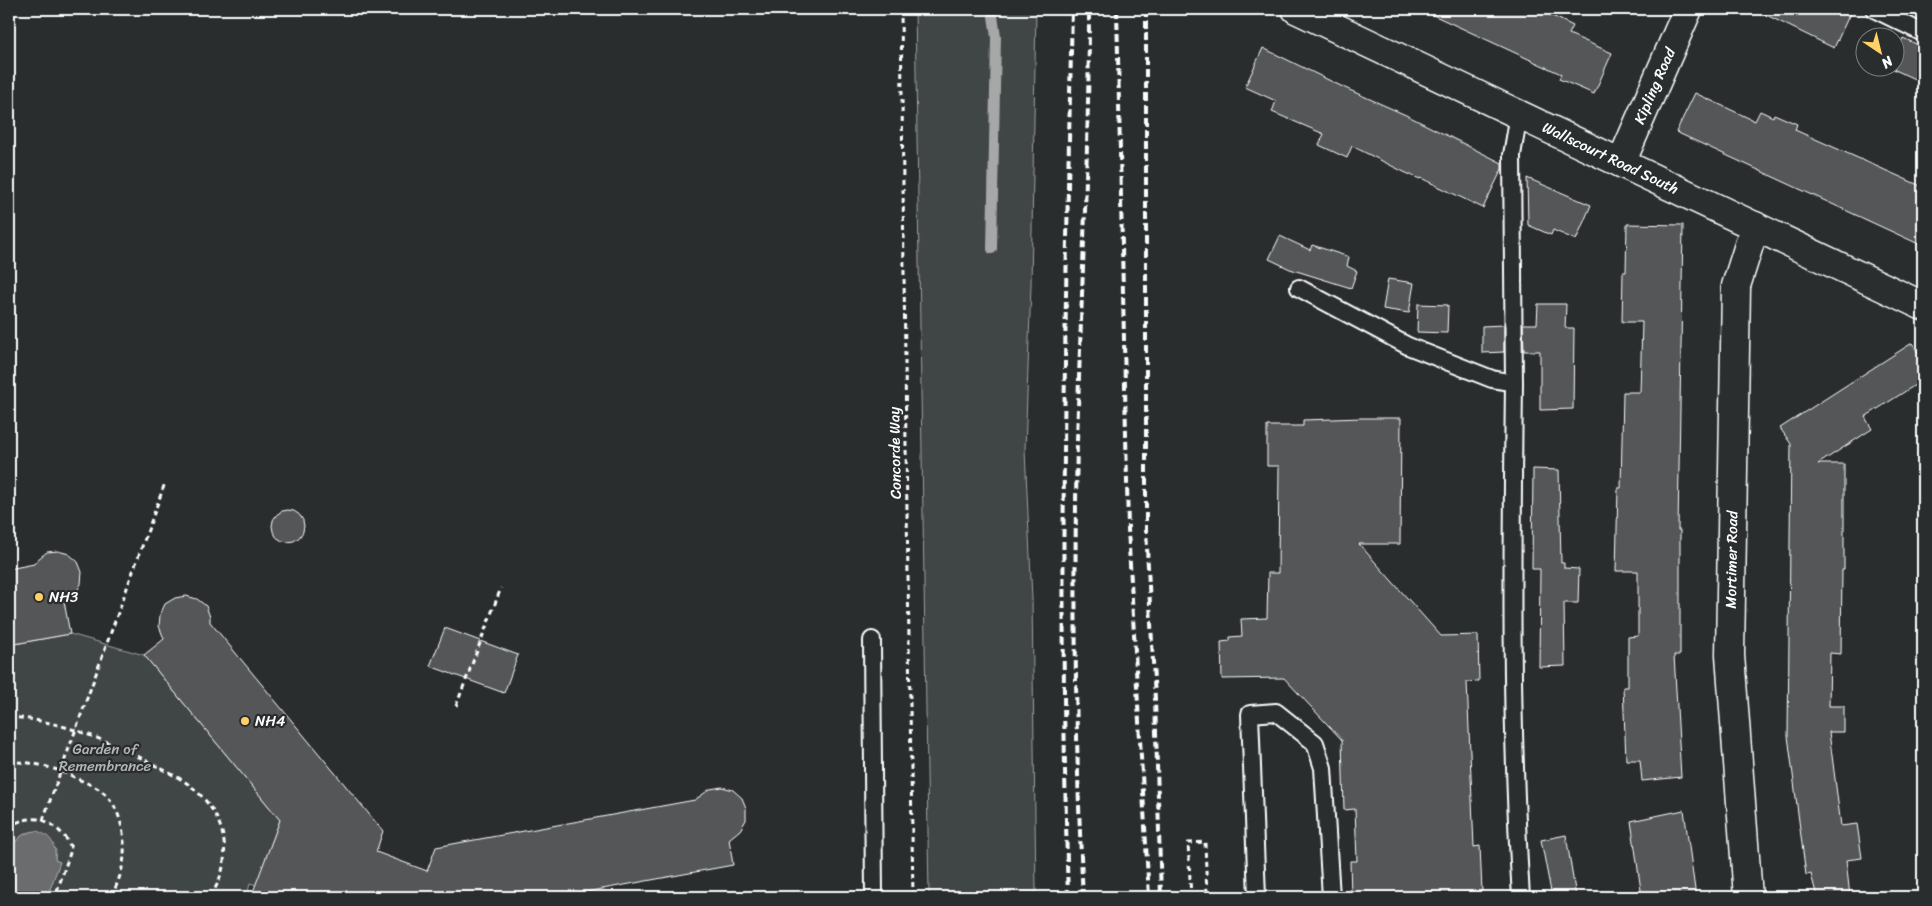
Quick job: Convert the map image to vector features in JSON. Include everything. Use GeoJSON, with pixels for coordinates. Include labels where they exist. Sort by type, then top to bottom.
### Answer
{"type":"FeatureCollection","features":[{"type":"Feature","properties":{"kind":"street","name":"Wallscourt Road South"},"geometry":{"type":"LineString","coordinates":[[1296,9],[1923,306]]}},
{"type":"Feature","properties":{"kind":"street","name":"Kipling Road"},"geometry":{"type":"LineString","coordinates":[[1621,163],[1688,9]]}},
{"type":"Feature","properties":{"kind":"street","name":"Mortimer Road"},"geometry":{"type":"LineString","coordinates":[[1748,897],[1730,655],[1736,286],[1755,226]]}},
{"type":"Feature","properties":{"kind":"lane"},"geometry":{"type":"LineString","coordinates":[[1874,9],[1923,33]]}},
{"type":"Feature","properties":{"kind":"lane"},"geometry":{"type":"LineString","coordinates":[[1519,114],[1512,155],[1514,735],[1515,801],[1521,897]]}},
{"type":"Feature","properties":{"kind":"lane"},"geometry":{"type":"LineString","coordinates":[[1299,288],[1408,346],[1492,379],[1514,383]]}},
{"type":"Feature","properties":{"kind":"lane"},"geometry":{"type":"LineString","coordinates":[[872,640],[874,897]]}},
{"type":"Feature","properties":{"kind":"lane"},"geometry":{"type":"LineString","coordinates":[[1257,897],[1250,714],[1276,712],[1315,743],[1323,768],[1331,897]]}},
{"type":"Feature","properties":{"kind":"path","name":"Concorde Way"},"geometry":{"type":"LineString","coordinates":[[901,9],[913,897]]}},
{"type":"Feature","properties":{"kind":"path"},"geometry":{"type":"LineString","coordinates":[[43,820],[165,483]]}},
{"type":"Feature","properties":{"kind":"path"},"geometry":{"type":"LineString","coordinates":[[456,706],[501,588]]}},
{"type":"Feature","properties":{"kind":"path"},"geometry":{"type":"LineString","coordinates":[[9,718],[27,719],[76,730],[124,749],[194,788],[212,810],[226,847],[224,870],[210,897]]}},
{"type":"Feature","properties":{"kind":"path"},"geometry":{"type":"LineString","coordinates":[[9,762],[18,761],[61,770],[101,790],[110,799],[120,822],[124,856],[122,869],[112,897]]}},
{"type":"Feature","properties":{"kind":"path"},"geometry":{"type":"LineString","coordinates":[[9,828],[24,820],[37,818],[43,820],[62,834],[71,846],[55,897]]}},
{"type":"Feature","properties":{"kind":"path"},"geometry":{"type":"LineString","coordinates":[[1191,897],[1188,843],[1205,842],[1207,897]]}},
{"type":"Feature","properties":{"kind":"green space"},"geometry":{"type":"Polygon","coordinates":[[[915,9],[1036,9],[1031,285],[1025,450],[1032,599],[1036,892],[1024,892],[1024,897],[929,897],[915,9]]]}},
{"type":"Feature","properties":{"kind":"green space","name":"Garden of Remembrance"},"geometry":{"type":"Polygon","coordinates":[[[70,634],[144,655],[280,820],[256,885],[250,883],[247,897],[47,897],[60,862],[55,860],[56,850],[37,831],[24,834],[14,844],[9,843],[9,645],[70,634]]]}},
{"type":"Feature","properties":{"kind":"shaded area"},"geometry":{"type":"Polygon","coordinates":[[[37,831],[50,838],[55,850],[55,860],[60,862],[47,897],[9,897],[9,843],[14,844],[24,834],[37,831]]]}},
{"type":"Feature","properties":{"kind":"building"},"geometry":{"type":"Polygon","coordinates":[[[1420,9],[1538,9],[1573,26],[1569,34],[1612,53],[1594,94],[1559,79],[1561,74],[1420,9]]]}},
{"type":"Feature","properties":{"kind":"building"},"geometry":{"type":"Polygon","coordinates":[[[1754,9],[1852,9],[1834,48],[1754,9]]]}},
{"type":"Feature","properties":{"kind":"building"},"geometry":{"type":"Polygon","coordinates":[[[1904,38],[1923,47],[1923,83],[1904,74],[1904,38]]]}},
{"type":"Feature","properties":{"kind":"building"},"geometry":{"type":"Polygon","coordinates":[[[1263,48],[1408,116],[1502,163],[1502,169],[1483,208],[1352,146],[1347,158],[1319,145],[1324,134],[1272,112],[1276,101],[1245,87],[1263,48]]]}},
{"type":"Feature","properties":{"kind":"building"},"geometry":{"type":"Polygon","coordinates":[[[1695,93],[1755,121],[1760,111],[1773,117],[1774,114],[1797,124],[1795,130],[1923,187],[1923,246],[1676,132],[1695,93]]]}},
{"type":"Feature","properties":{"kind":"building"},"geometry":{"type":"Polygon","coordinates":[[[1527,178],[1591,205],[1576,240],[1553,230],[1551,235],[1528,225],[1527,178]]]}},
{"type":"Feature","properties":{"kind":"building"},"geometry":{"type":"Polygon","coordinates":[[[1627,224],[1683,225],[1678,530],[1680,530],[1680,655],[1674,655],[1681,777],[1642,781],[1640,760],[1626,760],[1623,687],[1628,687],[1628,637],[1638,636],[1638,571],[1616,571],[1618,488],[1621,488],[1623,392],[1640,392],[1642,322],[1622,322],[1623,272],[1626,272],[1627,224]]]}},
{"type":"Feature","properties":{"kind":"building"},"geometry":{"type":"Polygon","coordinates":[[[1280,236],[1310,250],[1312,245],[1349,257],[1347,266],[1357,271],[1351,288],[1290,269],[1269,259],[1280,236]]]}},
{"type":"Feature","properties":{"kind":"building"},"geometry":{"type":"Polygon","coordinates":[[[1388,279],[1414,283],[1409,313],[1383,309],[1388,279]]]}},
{"type":"Feature","properties":{"kind":"building"},"geometry":{"type":"Polygon","coordinates":[[[1418,304],[1448,305],[1447,333],[1417,332],[1418,304]]]}},
{"type":"Feature","properties":{"kind":"building"},"geometry":{"type":"Polygon","coordinates":[[[1538,304],[1566,304],[1565,328],[1574,328],[1573,409],[1540,410],[1540,351],[1524,351],[1523,324],[1537,324],[1538,304]]]}},
{"type":"Feature","properties":{"kind":"building"},"geometry":{"type":"Polygon","coordinates":[[[1504,325],[1504,352],[1482,353],[1482,326],[1504,325]]]}},
{"type":"Feature","properties":{"kind":"building"},"geometry":{"type":"Polygon","coordinates":[[[1912,343],[1923,360],[1923,380],[1865,417],[1872,429],[1818,464],[1844,464],[1844,570],[1842,570],[1841,654],[1830,653],[1829,706],[1844,706],[1844,732],[1829,732],[1841,826],[1857,824],[1862,858],[1846,860],[1850,897],[1817,897],[1811,874],[1806,875],[1788,736],[1791,444],[1780,428],[1912,343]]]}},
{"type":"Feature","properties":{"kind":"building"},"geometry":{"type":"Polygon","coordinates":[[[1401,418],[1400,544],[1359,544],[1441,636],[1478,635],[1479,681],[1467,682],[1474,847],[1480,846],[1482,892],[1351,897],[1350,861],[1357,861],[1355,809],[1344,810],[1342,740],[1284,678],[1222,679],[1221,642],[1230,641],[1230,637],[1242,636],[1241,619],[1267,618],[1268,573],[1278,573],[1279,466],[1267,466],[1267,426],[1303,426],[1303,420],[1401,418]]]}},
{"type":"Feature","properties":{"kind":"building"},"geometry":{"type":"Polygon","coordinates":[[[1533,469],[1559,470],[1561,563],[1564,563],[1564,568],[1579,569],[1578,603],[1564,603],[1565,666],[1539,667],[1540,569],[1532,569],[1533,469]]]}},
{"type":"Feature","properties":{"kind":"building"},"geometry":{"type":"Polygon","coordinates":[[[288,510],[294,511],[299,515],[303,520],[303,532],[299,537],[294,541],[288,542],[282,541],[277,537],[273,532],[272,526],[273,520],[277,515],[282,511],[288,510]]]}},
{"type":"Feature","properties":{"kind":"building","name":"NH3"},"geometry":{"type":"Polygon","coordinates":[[[58,551],[69,554],[78,562],[82,572],[81,584],[75,594],[64,601],[70,634],[9,645],[9,569],[34,564],[47,552],[58,551]]]}},
{"type":"Feature","properties":{"kind":"building","name":"NH4"},"geometry":{"type":"Polygon","coordinates":[[[186,596],[197,599],[206,606],[210,622],[383,831],[376,852],[427,871],[436,847],[695,800],[710,789],[722,787],[733,790],[742,798],[746,808],[746,820],[740,830],[729,839],[733,865],[559,897],[251,897],[280,820],[144,655],[164,639],[159,626],[160,615],[165,604],[175,598],[186,596]]]}},
{"type":"Feature","properties":{"kind":"building"},"geometry":{"type":"Polygon","coordinates":[[[445,628],[518,655],[504,693],[430,666],[445,628]]]}},
{"type":"Feature","properties":{"kind":"building"},"geometry":{"type":"Polygon","coordinates":[[[1684,810],[1696,897],[1642,897],[1631,821],[1684,810]]]}},
{"type":"Feature","properties":{"kind":"building"},"geometry":{"type":"Polygon","coordinates":[[[1566,835],[1576,897],[1552,897],[1541,840],[1566,835]]]}},
{"type":"Feature","properties":{"kind":"waterway"},"geometry":{"type":"LineString","coordinates":[[992,9],[996,37],[992,249]]}},
{"type":"Feature","properties":{"kind":"railway"},"geometry":{"type":"LineString","coordinates":[[1068,897],[1063,564],[1065,342],[1072,9]]}},
{"type":"Feature","properties":{"kind":"railway"},"geometry":{"type":"LineString","coordinates":[[1083,897],[1077,727],[1076,556],[1077,442],[1089,9]]}},
{"type":"Feature","properties":{"kind":"railway"},"geometry":{"type":"LineString","coordinates":[[1117,9],[1128,529],[1149,897]]}},
{"type":"Feature","properties":{"kind":"railway"},"geometry":{"type":"LineString","coordinates":[[1146,9],[1146,529],[1155,699],[1161,897]]}},
{"type":"Feature","properties":{"kind":"place","name":"NH3"},"geometry":{"type":"Point","coordinates":[39,597]}},
{"type":"Feature","properties":{"kind":"place","name":"NH4"},"geometry":{"type":"Point","coordinates":[245,721]}}]}
